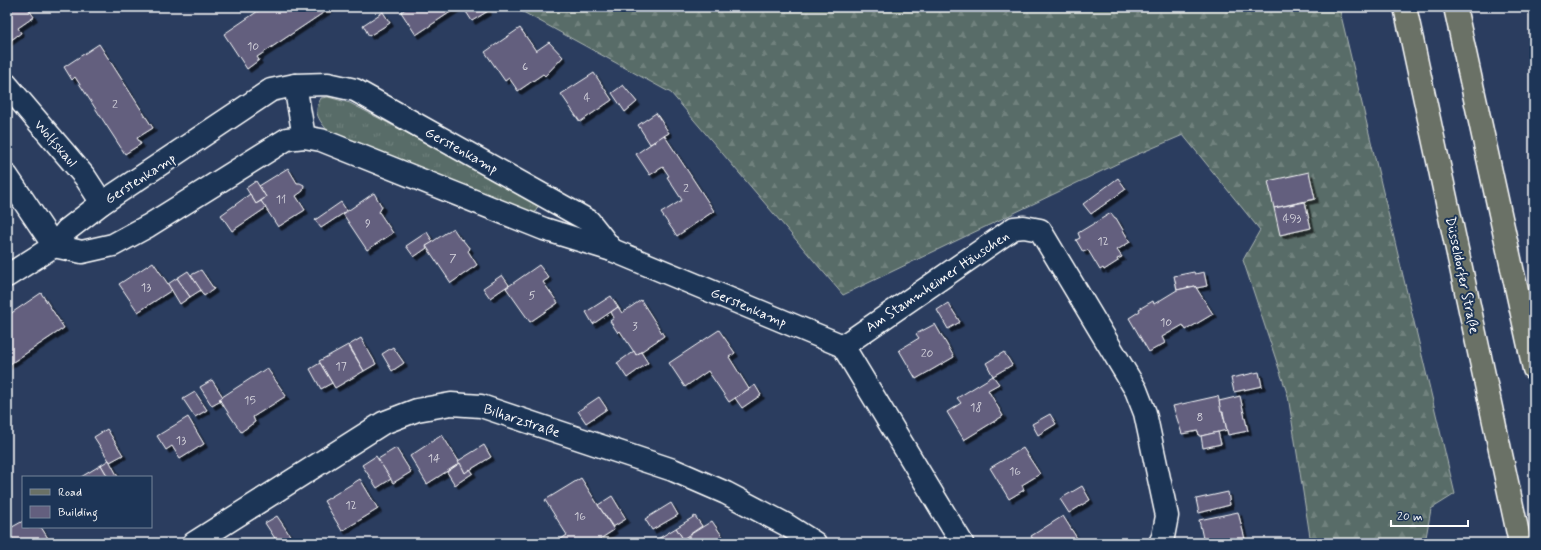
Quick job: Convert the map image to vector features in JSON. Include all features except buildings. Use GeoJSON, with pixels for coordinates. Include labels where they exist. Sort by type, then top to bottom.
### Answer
{"type":"FeatureCollection","features":[{"type":"Feature","properties":{"kind":"main road","name":"Düsseldorfer Straße"},"geometry":{"type":"LineString","coordinates":[[1405,7],[1520,543]]}},
{"type":"Feature","properties":{"kind":"main road"},"geometry":{"type":"LineString","coordinates":[[1455,7],[1534,369]]}},
{"type":"Feature","properties":{"kind":"street","name":"Gerstenkamp"},"geometry":{"type":"LineString","coordinates":[[7,276],[54,246],[67,230],[102,203],[271,90],[295,85],[328,84],[355,90],[589,221],[612,250]]}},
{"type":"Feature","properties":{"kind":"street"},"geometry":{"type":"LineString","coordinates":[[295,85],[304,137]]}},
{"type":"Feature","properties":{"kind":"street","name":"Wolfskaul"},"geometry":{"type":"LineString","coordinates":[[7,86],[85,177],[102,203]]}},
{"type":"Feature","properties":{"kind":"street","name":"Gerstenkamp"},"geometry":{"type":"LineString","coordinates":[[54,246],[82,252],[113,245],[148,226],[287,139],[304,137],[321,140],[544,229],[612,250],[843,346]]}},
{"type":"Feature","properties":{"kind":"street"},"geometry":{"type":"LineString","coordinates":[[7,176],[54,246]]}},
{"type":"Feature","properties":{"kind":"street","name":"Am Stammheimer Häuschen"},"geometry":{"type":"LineString","coordinates":[[843,346],[1014,228],[1024,227],[1040,230],[1136,390],[1145,413],[1167,516],[1163,537],[1160,543]]}},
{"type":"Feature","properties":{"kind":"street"},"geometry":{"type":"LineString","coordinates":[[843,346],[962,543]]}},
{"type":"Feature","properties":{"kind":"street","name":"Bilharzstraße"},"geometry":{"type":"LineString","coordinates":[[194,543],[383,423],[417,410],[451,404],[482,406],[673,470],[726,493],[785,524],[815,543]]}},
{"type":"Feature","properties":{"kind":"green space"},"geometry":{"type":"Polygon","coordinates":[[[514,7],[1339,7],[1455,494],[1431,509],[1425,543],[1311,543],[1288,396],[1243,260],[1260,230],[1183,135],[1129,158],[843,295],[671,93],[514,7]]]}},
{"type":"Feature","properties":{"kind":"green space"},"geometry":{"type":"Polygon","coordinates":[[[328,97],[350,103],[540,203],[533,216],[327,130],[319,119],[317,108],[321,98],[328,97]]]}}]}
